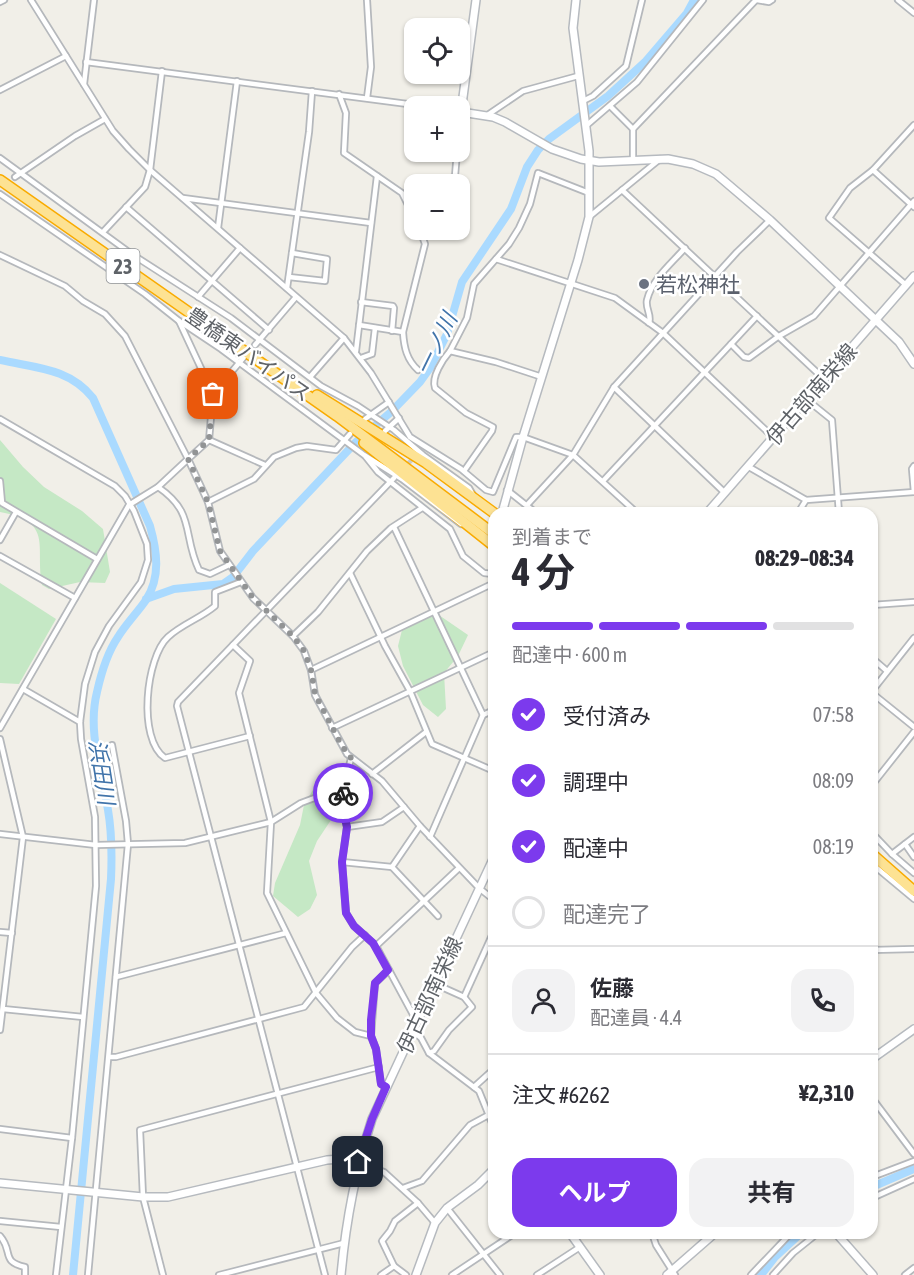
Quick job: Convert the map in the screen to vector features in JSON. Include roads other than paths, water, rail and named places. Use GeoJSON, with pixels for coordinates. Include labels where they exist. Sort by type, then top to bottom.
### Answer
{"type":"FeatureCollection","features":[{"type":"Feature","properties":{"kind":"highway","name":"豊橋東バイパス"},"geometry":{"type":"LineString","coordinates":[[1,184],[245,355],[337,416],[350,436]]}},
{"type":"Feature","properties":{"kind":"highway","name":"23"},"geometry":{"type":"LineString","coordinates":[[245,355],[365,421],[385,429],[426,463],[488,508]]}},
{"type":"Feature","properties":{"kind":"highway","name":"23"},"geometry":{"type":"LineString","coordinates":[[350,436],[488,542]]}},
{"type":"Feature","properties":{"kind":"highway","name":"23"},"geometry":{"type":"LineString","coordinates":[[366,448],[488,530]]}},
{"type":"Feature","properties":{"kind":"highway"},"geometry":{"type":"LineString","coordinates":[[878,859],[914,891]]}},
{"type":"Feature","properties":{"kind":"street"},"geometry":{"type":"LineString","coordinates":[[0,2],[4,0]]}},
{"type":"Feature","properties":{"kind":"street"},"geometry":{"type":"LineString","coordinates":[[32,0],[105,119],[120,139],[150,170],[344,338],[361,358],[410,437],[423,448],[464,471],[486,490],[493,492],[516,437],[523,437],[573,455],[631,507]]}},
{"type":"Feature","properties":{"kind":"street"},"geometry":{"type":"LineString","coordinates":[[84,84],[94,0]]}},
{"type":"Feature","properties":{"kind":"street"},"geometry":{"type":"LineString","coordinates":[[367,0],[371,67],[367,98]]}},
{"type":"Feature","properties":{"kind":"street"},"geometry":{"type":"LineString","coordinates":[[462,96],[476,0]]}},
{"type":"Feature","properties":{"kind":"street"},"geometry":{"type":"LineString","coordinates":[[503,507],[589,217],[587,123],[578,76],[573,28],[575,0]]}},
{"type":"Feature","properties":{"kind":"street"},"geometry":{"type":"LineString","coordinates":[[583,103],[626,66],[642,0]]}},
{"type":"Feature","properties":{"kind":"street"},"geometry":{"type":"LineString","coordinates":[[587,123],[637,82],[703,0]]}},
{"type":"Feature","properties":{"kind":"street"},"geometry":{"type":"LineString","coordinates":[[633,159],[633,129],[756,0],[769,2],[772,0]]}},
{"type":"Feature","properties":{"kind":"street"},"geometry":{"type":"LineString","coordinates":[[898,0],[914,13]]}},
{"type":"Feature","properties":{"kind":"street"},"geometry":{"type":"LineString","coordinates":[[0,90],[66,56]]}},
{"type":"Feature","properties":{"kind":"street"},"geometry":{"type":"LineString","coordinates":[[86,62],[404,103]]}},
{"type":"Feature","properties":{"kind":"street"},"geometry":{"type":"LineString","coordinates":[[103,232],[145,187],[150,170],[162,71]]}},
{"type":"Feature","properties":{"kind":"street"},"geometry":{"type":"LineString","coordinates":[[486,116],[523,91],[578,76]]}},
{"type":"Feature","properties":{"kind":"street"},"geometry":{"type":"LineString","coordinates":[[218,228],[237,81]]}},
{"type":"Feature","properties":{"kind":"street"},"geometry":{"type":"LineString","coordinates":[[287,288],[312,91]]}},
{"type":"Feature","properties":{"kind":"street"},"geometry":{"type":"LineString","coordinates":[[339,94],[346,113],[344,153],[404,196]]}},
{"type":"Feature","properties":{"kind":"street"},"geometry":{"type":"LineString","coordinates":[[610,106],[633,129]]}},
{"type":"Feature","properties":{"kind":"street"},"geometry":{"type":"LineString","coordinates":[[470,114],[505,122],[552,149],[589,161],[660,159],[693,164],[716,174],[770,220],[904,348],[914,362]]}},
{"type":"Feature","properties":{"kind":"street"},"geometry":{"type":"LineString","coordinates":[[15,177],[75,136],[105,119]]}},
{"type":"Feature","properties":{"kind":"street"},"geometry":{"type":"LineString","coordinates":[[906,285],[829,218],[850,188],[873,170],[913,128]]}},
{"type":"Feature","properties":{"kind":"street"},"geometry":{"type":"LineString","coordinates":[[0,158],[130,253],[260,339],[310,377],[372,415],[385,429],[398,417]]}},
{"type":"Feature","properties":{"kind":"street"},"geometry":{"type":"LineString","coordinates":[[589,217],[660,159]]}},
{"type":"Feature","properties":{"kind":"street"},"geometry":{"type":"LineString","coordinates":[[731,344],[744,357],[749,358],[779,336],[814,316],[913,204],[873,170]]}},
{"type":"Feature","properties":{"kind":"street"},"geometry":{"type":"LineString","coordinates":[[464,471],[493,427],[466,413],[435,388],[433,383],[467,318],[474,284],[519,228],[530,204],[538,173],[589,193]]}},
{"type":"Feature","properties":{"kind":"street"},"geometry":{"type":"LineString","coordinates":[[356,351],[377,176]]}},
{"type":"Feature","properties":{"kind":"street"},"geometry":{"type":"LineString","coordinates":[[622,190],[824,379]]}},
{"type":"Feature","properties":{"kind":"street"},"geometry":{"type":"LineString","coordinates":[[0,194],[239,363],[350,436],[336,450],[296,448],[274,457],[254,479],[208,502]]}},
{"type":"Feature","properties":{"kind":"street"},"geometry":{"type":"LineString","coordinates":[[183,198],[371,223]]}},
{"type":"Feature","properties":{"kind":"street"},"geometry":{"type":"LineString","coordinates":[[126,207],[269,330]]}},
{"type":"Feature","properties":{"kind":"street"},"geometry":{"type":"LineString","coordinates":[[527,505],[573,455],[614,387],[737,252],[770,220]]}},
{"type":"Feature","properties":{"kind":"street"},"geometry":{"type":"LineString","coordinates":[[418,370],[409,362],[403,332],[425,244],[424,240]]}},
{"type":"Feature","properties":{"kind":"street"},"geometry":{"type":"LineString","coordinates":[[198,297],[240,248]]}},
{"type":"Feature","properties":{"kind":"street"},"geometry":{"type":"LineString","coordinates":[[649,323],[651,318],[646,302],[655,280],[684,248]]}},
{"type":"Feature","properties":{"kind":"street"},"geometry":{"type":"LineString","coordinates":[[289,277],[325,280],[326,257],[292,253]]}},
{"type":"Feature","properties":{"kind":"street"},"geometry":{"type":"LineString","coordinates":[[0,255],[65,286],[83,301],[105,314],[125,336],[208,502],[220,551],[241,582],[266,611],[293,636],[304,651],[311,670],[315,694],[347,754],[382,781],[430,837],[488,895]]}},
{"type":"Feature","properties":{"kind":"street"},"geometry":{"type":"LineString","coordinates":[[496,259],[615,298],[663,333],[774,438]]}},
{"type":"Feature","properties":{"kind":"street","name":"伊古部南栄線"},"geometry":{"type":"LineString","coordinates":[[713,507],[914,276]]}},
{"type":"Feature","properties":{"kind":"street"},"geometry":{"type":"LineString","coordinates":[[255,345],[296,297]]}},
{"type":"Feature","properties":{"kind":"street"},"geometry":{"type":"LineString","coordinates":[[362,302],[393,306],[392,331]]}},
{"type":"Feature","properties":{"kind":"street"},"geometry":{"type":"LineString","coordinates":[[603,481],[757,316]]}},
{"type":"Feature","properties":{"kind":"street"},"geometry":{"type":"LineString","coordinates":[[0,728],[129,504],[158,487],[209,440],[213,394],[179,321]]}},
{"type":"Feature","properties":{"kind":"street"},"geometry":{"type":"LineString","coordinates":[[359,325],[403,332]]}},
{"type":"Feature","properties":{"kind":"street"},"geometry":{"type":"LineString","coordinates":[[361,358],[372,354],[375,328]]}},
{"type":"Feature","properties":{"kind":"street"},"geometry":{"type":"LineString","coordinates":[[310,377],[344,338]]}},
{"type":"Feature","properties":{"kind":"street"},"geometry":{"type":"LineString","coordinates":[[450,351],[496,362],[542,377]]}},
{"type":"Feature","properties":{"kind":"street"},"geometry":{"type":"LineString","coordinates":[[213,394],[245,355]]}},
{"type":"Feature","properties":{"kind":"street"},"geometry":{"type":"LineString","coordinates":[[614,387],[725,494]]}},
{"type":"Feature","properties":{"kind":"street"},"geometry":{"type":"LineString","coordinates":[[806,399],[832,420],[839,507]]}},
{"type":"Feature","properties":{"kind":"street"},"geometry":{"type":"LineString","coordinates":[[365,421],[389,402]]}},
{"type":"Feature","properties":{"kind":"street"},"geometry":{"type":"LineString","coordinates":[[0,419],[115,486],[125,496],[134,511],[147,544],[147,567],[141,582],[109,626],[95,652],[85,684],[80,722],[81,740],[95,817],[96,886],[72,1138],[56,1275]]}},
{"type":"Feature","properties":{"kind":"street"},"geometry":{"type":"LineString","coordinates":[[209,440],[265,465]]}},
{"type":"Feature","properties":{"kind":"street"},"geometry":{"type":"LineString","coordinates":[[366,448],[368,462],[450,529],[463,556],[484,573],[488,573]]}},
{"type":"Feature","properties":{"kind":"street"},"geometry":{"type":"LineString","coordinates":[[749,467],[806,500],[914,492],[912,469],[914,466]]}},
{"type":"Feature","properties":{"kind":"street"},"geometry":{"type":"LineString","coordinates":[[325,1275],[276,1094],[177,706],[178,702],[392,480]]}},
{"type":"Feature","properties":{"kind":"street"},"geometry":{"type":"LineString","coordinates":[[0,481],[2,503],[97,559]]}},
{"type":"Feature","properties":{"kind":"street"},"geometry":{"type":"LineString","coordinates":[[158,487],[176,501],[183,512],[199,570],[210,574],[230,567]]}},
{"type":"Feature","properties":{"kind":"street"},"geometry":{"type":"LineString","coordinates":[[507,490],[529,507]]}},
{"type":"Feature","properties":{"kind":"street"},"geometry":{"type":"LineString","coordinates":[[802,507],[806,500]]}},
{"type":"Feature","properties":{"kind":"street"},"geometry":{"type":"LineString","coordinates":[[293,636],[318,612],[367,551],[394,527],[422,508]]}},
{"type":"Feature","properties":{"kind":"street"},"geometry":{"type":"LineString","coordinates":[[0,540],[16,512]]}},
{"type":"Feature","properties":{"kind":"street"},"geometry":{"type":"LineString","coordinates":[[394,527],[483,716]]}},
{"type":"Feature","properties":{"kind":"street"},"geometry":{"type":"LineString","coordinates":[[0,556],[75,598]]}},
{"type":"Feature","properties":{"kind":"street"},"geometry":{"type":"LineString","coordinates":[[350,573],[380,636],[410,691],[432,744],[488,769]]}},
{"type":"Feature","properties":{"kind":"street"},"geometry":{"type":"LineString","coordinates":[[241,582],[230,588],[214,592],[215,606],[168,637],[154,658],[148,709],[152,739],[165,758],[250,736]]}},
{"type":"Feature","properties":{"kind":"street"},"geometry":{"type":"LineString","coordinates":[[311,670],[488,584]]}},
{"type":"Feature","properties":{"kind":"street"},"geometry":{"type":"LineString","coordinates":[[878,605],[914,602]]}},
{"type":"Feature","properties":{"kind":"street"},"geometry":{"type":"LineString","coordinates":[[878,684],[914,638]]}},
{"type":"Feature","properties":{"kind":"street"},"geometry":{"type":"LineString","coordinates":[[233,645],[250,661],[238,689],[272,822],[267,893],[316,993],[337,1018],[356,1032],[371,1036]]}},
{"type":"Feature","properties":{"kind":"street"},"geometry":{"type":"LineString","coordinates":[[332,728],[488,655]]}},
{"type":"Feature","properties":{"kind":"street"},"geometry":{"type":"LineString","coordinates":[[878,663],[887,671]]}},
{"type":"Feature","properties":{"kind":"street"},"geometry":{"type":"LineString","coordinates":[[23,689],[80,722]]}},
{"type":"Feature","properties":{"kind":"street"},"geometry":{"type":"LineString","coordinates":[[878,697],[914,730],[878,778]]}},
{"type":"Feature","properties":{"kind":"street"},"geometry":{"type":"LineString","coordinates":[[430,837],[483,716],[488,713]]}},
{"type":"Feature","properties":{"kind":"street"},"geometry":{"type":"LineString","coordinates":[[372,774],[426,732]]}},
{"type":"Feature","properties":{"kind":"street"},"geometry":{"type":"LineString","coordinates":[[0,739],[23,837],[0,1030]]}},
{"type":"Feature","properties":{"kind":"street"},"geometry":{"type":"LineString","coordinates":[[88,1275],[127,844],[126,821],[112,745]]}},
{"type":"Feature","properties":{"kind":"street"},"geometry":{"type":"LineString","coordinates":[[351,758],[341,801],[347,827],[342,862],[346,913],[354,926],[375,946],[417,1022]]}},
{"type":"Feature","properties":{"kind":"street"},"geometry":{"type":"LineString","coordinates":[[0,834],[97,845],[185,843],[272,822],[301,803],[317,797],[341,801]]}},
{"type":"Feature","properties":{"kind":"street"},"geometry":{"type":"LineString","coordinates":[[347,827],[382,822],[404,807]]}},
{"type":"Feature","properties":{"kind":"street"},"geometry":{"type":"LineString","coordinates":[[392,867],[420,826]]}},
{"type":"Feature","properties":{"kind":"street"},"geometry":{"type":"LineString","coordinates":[[892,854],[914,837]]}},
{"type":"Feature","properties":{"kind":"street"},"geometry":{"type":"LineString","coordinates":[[878,839],[914,873]]}},
{"type":"Feature","properties":{"kind":"street"},"geometry":{"type":"LineString","coordinates":[[905,844],[914,857]]}},
{"type":"Feature","properties":{"kind":"street"},"geometry":{"type":"LineString","coordinates":[[342,862],[392,867],[438,916]]}},
{"type":"Feature","properties":{"kind":"street"},"geometry":{"type":"LineString","coordinates":[[375,946],[459,868]]}},
{"type":"Feature","properties":{"kind":"street","name":"伊古部南栄線"},"geometry":{"type":"LineString","coordinates":[[341,1275],[349,1206],[358,1162],[372,1119],[488,869]]}},
{"type":"Feature","properties":{"kind":"street"},"geometry":{"type":"LineString","coordinates":[[878,870],[914,899]]}},
{"type":"Feature","properties":{"kind":"street"},"geometry":{"type":"LineString","coordinates":[[0,932],[12,933]]}},
{"type":"Feature","properties":{"kind":"street"},"geometry":{"type":"LineString","coordinates":[[116,977],[286,933]]}},
{"type":"Feature","properties":{"kind":"street"},"geometry":{"type":"LineString","coordinates":[[109,1057],[304,1007],[352,947],[365,935]]}},
{"type":"Feature","properties":{"kind":"street"},"geometry":{"type":"LineString","coordinates":[[464,997],[488,944]]}},
{"type":"Feature","properties":{"kind":"street"},"geometry":{"type":"LineString","coordinates":[[878,950],[914,949]]}},
{"type":"Feature","properties":{"kind":"street"},"geometry":{"type":"LineString","coordinates":[[386,1087],[381,1084],[376,1049],[371,1036],[375,983],[388,970]]}},
{"type":"Feature","properties":{"kind":"street"},"geometry":{"type":"LineString","coordinates":[[429,1053],[434,1051],[449,1030],[472,1006],[464,997],[435,984]]}},
{"type":"Feature","properties":{"kind":"street"},"geometry":{"type":"LineString","coordinates":[[2,1009],[83,1017]]}},
{"type":"Feature","properties":{"kind":"street"},"geometry":{"type":"LineString","coordinates":[[878,1055],[914,1029]]}},
{"type":"Feature","properties":{"kind":"street"},"geometry":{"type":"LineString","coordinates":[[403,1188],[422,1181],[470,1125],[487,1114],[479,1091],[429,1053],[421,1038],[413,1031]]}},
{"type":"Feature","properties":{"kind":"street"},"geometry":{"type":"LineString","coordinates":[[162,1275],[143,1197],[139,1133],[142,1129],[379,1067]]}},
{"type":"Feature","properties":{"kind":"street"},"geometry":{"type":"LineString","coordinates":[[474,1087],[488,1074]]}},
{"type":"Feature","properties":{"kind":"street"},"geometry":{"type":"LineString","coordinates":[[878,1106],[914,1154]]}},
{"type":"Feature","properties":{"kind":"street"},"geometry":{"type":"LineString","coordinates":[[0,1129],[72,1138]]}},
{"type":"Feature","properties":{"kind":"street"},"geometry":{"type":"LineString","coordinates":[[0,1183],[143,1197],[184,1195],[341,1159],[358,1162],[384,1172],[403,1188],[435,1223]]}},
{"type":"Feature","properties":{"kind":"street"},"geometry":{"type":"LineString","coordinates":[[878,1175],[914,1161]]}},
{"type":"Feature","properties":{"kind":"street"},"geometry":{"type":"LineString","coordinates":[[416,1275],[435,1223],[447,1208],[488,1175]]}},
{"type":"Feature","properties":{"kind":"street"},"geometry":{"type":"LineString","coordinates":[[878,1195],[914,1179]]}},
{"type":"Feature","properties":{"kind":"street"},"geometry":{"type":"LineString","coordinates":[[406,1275],[394,1266],[382,1241],[395,1221],[418,1203]]}},
{"type":"Feature","properties":{"kind":"street"},"geometry":{"type":"LineString","coordinates":[[447,1208],[500,1275]]}},
{"type":"Feature","properties":{"kind":"street"},"geometry":{"type":"LineString","coordinates":[[0,1221],[61,1227]]}},
{"type":"Feature","properties":{"kind":"street"},"geometry":{"type":"LineString","coordinates":[[0,1236],[4,1241],[9,1261],[25,1268],[25,1275]]}},
{"type":"Feature","properties":{"kind":"street"},"geometry":{"type":"LineString","coordinates":[[452,1275],[506,1239]]}},
{"type":"Feature","properties":{"kind":"street"},"geometry":{"type":"LineString","coordinates":[[574,1239],[600,1275]]}},
{"type":"Feature","properties":{"kind":"street"},"geometry":{"type":"LineString","coordinates":[[654,1239],[671,1274],[708,1239]]}},
{"type":"Feature","properties":{"kind":"street"},"geometry":{"type":"LineString","coordinates":[[752,1275],[785,1239]]}},
{"type":"Feature","properties":{"kind":"street"},"geometry":{"type":"LineString","coordinates":[[773,1275],[793,1253],[810,1239]]}},
{"type":"Feature","properties":{"kind":"street"},"geometry":{"type":"LineString","coordinates":[[841,1239],[873,1275]]}},
{"type":"Feature","properties":{"kind":"street"},"geometry":{"type":"LineString","coordinates":[[219,1275],[344,1243]]}},
{"type":"Feature","properties":{"kind":"street"},"geometry":{"type":"LineString","coordinates":[[537,1275],[580,1247]]}},
{"type":"Feature","properties":{"kind":"street"},"geometry":{"type":"LineString","coordinates":[[381,1275],[394,1266]]}},
{"type":"Feature","properties":{"kind":"street"},"geometry":{"type":"LineString","coordinates":[[905,1275],[914,1268]]}},
{"type":"Feature","properties":{"kind":"waterway","name":"一ノ川"},"geometry":{"type":"LineString","coordinates":[[146,599],[174,589],[223,584],[233,577],[253,551],[356,442],[391,412],[420,382],[430,368],[447,334],[462,282],[511,209],[527,167],[538,150],[549,139],[608,96],[645,62],[687,13],[694,0]]}},
{"type":"Feature","properties":{"kind":"waterway","name":"浜田川"},"geometry":{"type":"LineString","coordinates":[[0,360],[63,375],[84,388],[93,398],[150,526],[156,554],[156,573],[151,591],[143,605],[121,632],[111,650],[100,678],[94,707],[95,737],[108,810],[112,853],[73,1275]]}},
{"type":"Feature","properties":{"kind":"waterway"},"geometry":{"type":"LineString","coordinates":[[878,1184],[914,1169]]}},
{"type":"Feature","properties":{"kind":"waterway"},"geometry":{"type":"LineString","coordinates":[[761,1275],[775,1257],[794,1239]]}},
{"type":"Feature","properties":{"kind":"tunnel"},"geometry":{"type":"LineString","coordinates":[[404,468],[422,449]]}},
{"type":"Feature","properties":{"kind":"place","name":"若松神社"},"geometry":{"type":"Point","coordinates":[644,284]}}]}
